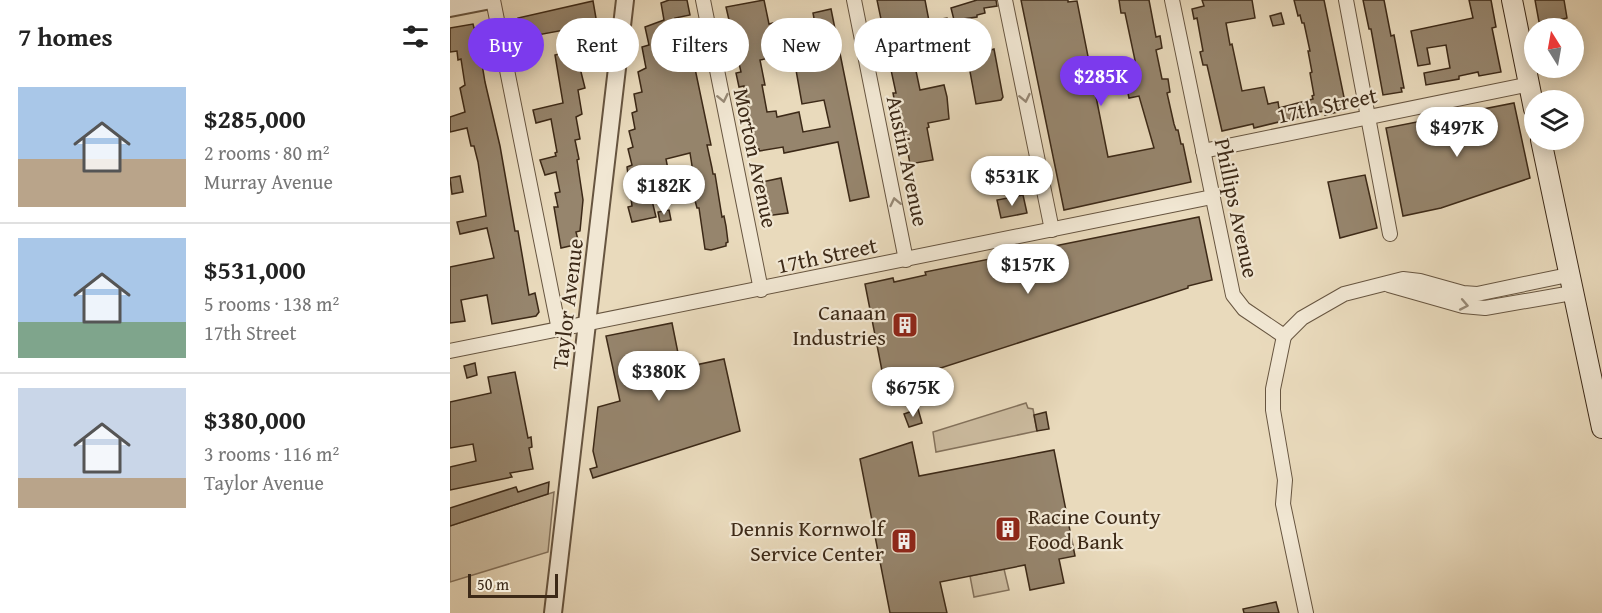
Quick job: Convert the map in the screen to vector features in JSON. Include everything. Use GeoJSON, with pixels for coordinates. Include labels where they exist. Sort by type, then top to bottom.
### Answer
{"type":"FeatureCollection","features":[{"type":"Feature","properties":{"kind":"main road"},"geometry":{"type":"LineString","coordinates":[[1512,0],[1531,90]]}},
{"type":"Feature","properties":{"kind":"main road"},"geometry":{"type":"LineString","coordinates":[[1543,150],[1602,428]]}},
{"type":"Feature","properties":{"kind":"street"},"geometry":{"type":"LineString","coordinates":[[450,8],[492,0],[559,330]]}},
{"type":"Feature","properties":{"kind":"street","name":"Taylor Avenue"},"geometry":{"type":"LineString","coordinates":[[553,613],[625,0]]}},
{"type":"Feature","properties":{"kind":"street","name":"Morton Avenue"},"geometry":{"type":"LineString","coordinates":[[702,0],[761,290]]}},
{"type":"Feature","properties":{"kind":"street","name":"Austin Avenue"},"geometry":{"type":"LineString","coordinates":[[854,0],[906,260]]}},
{"type":"Feature","properties":{"kind":"street"},"geometry":{"type":"LineString","coordinates":[[1005,0],[1052,230]]}},
{"type":"Feature","properties":{"kind":"street","name":"Phillips Avenue"},"geometry":{"type":"LineString","coordinates":[[1172,0],[1233,295],[1244,309],[1284,336]]}},
{"type":"Feature","properties":{"kind":"street"},"geometry":{"type":"LineString","coordinates":[[1346,0],[1370,117],[1390,234]]}},
{"type":"Feature","properties":{"kind":"street","name":"17th Street"},"geometry":{"type":"LineString","coordinates":[[1203,151],[1530,84]]}},
{"type":"Feature","properties":{"kind":"street","name":"17th Street"},"geometry":{"type":"LineString","coordinates":[[450,351],[761,290],[1212,197]]}},
{"type":"Feature","properties":{"kind":"street"},"geometry":{"type":"LineString","coordinates":[[1306,613],[1283,504],[1285,480],[1273,410],[1273,389],[1284,336],[1302,318],[1344,294],[1387,285],[1403,279],[1477,294],[1570,284]]}},
{"type":"Feature","properties":{"kind":"shaded area"},"geometry":{"type":"Polygon","coordinates":[[[1026,403],[1028,408],[1033,409],[1037,431],[936,452],[933,432],[1026,403]]]}},
{"type":"Feature","properties":{"kind":"shaded area"},"geometry":{"type":"Polygon","coordinates":[[[554,492],[548,552],[450,582],[450,526],[554,492]]]}},
{"type":"Feature","properties":{"kind":"shaded area"},"geometry":{"type":"Polygon","coordinates":[[[1004,569],[1009,590],[974,597],[970,576],[1004,569]]]}},
{"type":"Feature","properties":{"kind":"building"},"geometry":{"type":"Polygon","coordinates":[[[669,0],[687,0],[690,15],[664,18],[661,3],[669,0]]]}},
{"type":"Feature","properties":{"kind":"building"},"geometry":{"type":"Polygon","coordinates":[[[764,0],[768,18],[761,18],[760,60],[767,112],[776,111],[777,117],[799,112],[803,132],[830,127],[824,100],[802,104],[796,72],[842,72],[842,63],[869,197],[850,201],[838,142],[784,153],[783,147],[759,151],[756,149],[744,86],[739,87],[736,73],[749,72],[749,18],[729,18],[726,7],[764,0]]]}},
{"type":"Feature","properties":{"kind":"building"},"geometry":{"type":"Polygon","coordinates":[[[877,0],[925,0],[928,18],[881,18],[877,0]]]}},
{"type":"Feature","properties":{"kind":"building"},"geometry":{"type":"Polygon","coordinates":[[[977,0],[996,0],[997,6],[984,8],[985,13],[969,18],[954,18],[951,8],[977,0]]]}},
{"type":"Feature","properties":{"kind":"building"},"geometry":{"type":"Polygon","coordinates":[[[1021,0],[1077,1],[1108,157],[1154,148],[1139,96],[1129,98],[1127,89],[1135,88],[1132,74],[1135,74],[1134,65],[1136,65],[1125,13],[1121,13],[1119,0],[1149,0],[1156,37],[1160,36],[1162,48],[1156,50],[1162,79],[1168,79],[1170,92],[1167,93],[1174,124],[1181,144],[1183,144],[1191,182],[1064,210],[1021,0]]]}},
{"type":"Feature","properties":{"kind":"building"},"geometry":{"type":"Polygon","coordinates":[[[1202,0],[1252,0],[1255,18],[1226,23],[1230,45],[1232,44],[1242,91],[1264,87],[1268,104],[1278,102],[1279,108],[1313,99],[1310,73],[1312,72],[1308,51],[1310,51],[1304,23],[1300,15],[1298,16],[1294,0],[1324,0],[1346,107],[1341,108],[1342,111],[1325,115],[1324,111],[1254,128],[1253,124],[1222,131],[1207,65],[1203,65],[1200,52],[1203,51],[1197,18],[1194,19],[1192,9],[1204,6],[1202,0]]]}},
{"type":"Feature","properties":{"kind":"building"},"geometry":{"type":"Polygon","coordinates":[[[1363,0],[1384,0],[1391,36],[1394,35],[1404,88],[1401,88],[1402,92],[1383,95],[1371,29],[1369,29],[1363,0]]]}},
{"type":"Feature","properties":{"kind":"building"},"geometry":{"type":"Polygon","coordinates":[[[1469,0],[1491,0],[1496,27],[1492,28],[1501,72],[1479,76],[1478,72],[1459,76],[1459,79],[1426,85],[1424,73],[1450,68],[1446,45],[1427,48],[1430,64],[1418,66],[1411,31],[1473,18],[1469,0]]]}},
{"type":"Feature","properties":{"kind":"building"},"geometry":{"type":"Polygon","coordinates":[[[1535,0],[1564,0],[1567,18],[1538,18],[1535,0]]]}},
{"type":"Feature","properties":{"kind":"building"},"geometry":{"type":"Polygon","coordinates":[[[593,1],[596,18],[556,18],[556,32],[544,34],[544,18],[518,18],[593,1]]]}},
{"type":"Feature","properties":{"kind":"building"},"geometry":{"type":"Polygon","coordinates":[[[831,9],[833,18],[814,18],[813,13],[831,9]]]}},
{"type":"Feature","properties":{"kind":"building"},"geometry":{"type":"Polygon","coordinates":[[[1281,13],[1284,24],[1273,26],[1270,16],[1281,13]]]}},
{"type":"Feature","properties":{"kind":"building"},"geometry":{"type":"Polygon","coordinates":[[[468,25],[468,72],[483,72],[500,146],[515,231],[518,231],[529,295],[535,293],[539,312],[536,316],[492,324],[487,295],[461,300],[465,321],[450,323],[450,267],[494,258],[487,228],[460,234],[457,222],[486,216],[478,162],[467,128],[450,132],[450,117],[465,112],[460,88],[465,85],[461,59],[458,60],[457,51],[450,52],[450,28],[468,25]]]}},
{"type":"Feature","properties":{"kind":"building"},"geometry":{"type":"Polygon","coordinates":[[[651,25],[651,72],[696,72],[711,145],[707,145],[713,174],[715,174],[722,217],[724,216],[726,226],[728,242],[726,246],[711,250],[705,249],[699,208],[697,208],[693,193],[672,197],[670,188],[650,192],[656,217],[632,222],[628,207],[632,206],[627,167],[632,165],[628,149],[633,147],[629,131],[635,129],[632,113],[637,111],[634,94],[642,92],[638,72],[646,68],[642,47],[649,45],[645,27],[651,25]],[[690,153],[666,159],[671,185],[691,181],[690,173],[693,172],[690,153]]]}},
{"type":"Feature","properties":{"kind":"building"},"geometry":{"type":"Polygon","coordinates":[[[994,49],[1003,97],[1001,100],[976,104],[970,72],[992,72],[992,50],[994,49]]]}},
{"type":"Feature","properties":{"kind":"building"},"geometry":{"type":"Polygon","coordinates":[[[558,72],[581,72],[585,88],[578,90],[582,114],[576,117],[580,139],[575,140],[583,200],[580,231],[576,232],[579,244],[561,248],[554,207],[558,207],[555,193],[560,192],[556,172],[545,175],[540,160],[556,156],[551,119],[536,123],[533,110],[563,103],[558,72]]]}},
{"type":"Feature","properties":{"kind":"building"},"geometry":{"type":"Polygon","coordinates":[[[891,72],[916,72],[920,90],[944,85],[949,119],[928,123],[927,128],[933,160],[910,164],[902,120],[898,120],[893,93],[896,93],[891,72]]]}},
{"type":"Feature","properties":{"kind":"building"},"geometry":{"type":"Polygon","coordinates":[[[1514,103],[1530,178],[1441,208],[1403,216],[1386,128],[1514,103]]]}},
{"type":"Feature","properties":{"kind":"building"},"geometry":{"type":"Polygon","coordinates":[[[1365,175],[1377,228],[1340,238],[1328,182],[1365,175]]]}},
{"type":"Feature","properties":{"kind":"building"},"geometry":{"type":"Polygon","coordinates":[[[460,176],[463,192],[452,194],[450,178],[460,176]]]}},
{"type":"Feature","properties":{"kind":"building"},"geometry":{"type":"Polygon","coordinates":[[[781,178],[788,213],[766,216],[763,203],[767,203],[762,182],[781,178]]]}},
{"type":"Feature","properties":{"kind":"building"},"geometry":{"type":"Polygon","coordinates":[[[1023,195],[1027,213],[1001,218],[997,200],[1023,195]]]}},
{"type":"Feature","properties":{"kind":"building"},"geometry":{"type":"Polygon","coordinates":[[[669,210],[671,220],[660,222],[658,212],[669,210]]]}},
{"type":"Feature","properties":{"kind":"building"},"geometry":{"type":"Polygon","coordinates":[[[1199,217],[1212,280],[885,386],[865,284],[893,278],[894,282],[926,275],[925,272],[1199,217]]]}},
{"type":"Feature","properties":{"kind":"building"},"geometry":{"type":"Polygon","coordinates":[[[672,323],[681,368],[724,359],[740,431],[593,478],[590,469],[597,467],[593,451],[598,407],[620,401],[606,336],[672,323]]]}},
{"type":"Feature","properties":{"kind":"building"},"geometry":{"type":"Polygon","coordinates":[[[475,363],[477,375],[467,378],[464,366],[475,363]]]}},
{"type":"Feature","properties":{"kind":"building"},"geometry":{"type":"Polygon","coordinates":[[[515,372],[528,438],[531,437],[532,447],[529,448],[533,469],[510,473],[512,477],[450,490],[450,467],[476,461],[473,444],[450,448],[450,402],[491,393],[488,377],[515,372]]]}},
{"type":"Feature","properties":{"kind":"building"},"geometry":{"type":"Polygon","coordinates":[[[918,409],[922,423],[909,427],[904,414],[918,409]]]}},
{"type":"Feature","properties":{"kind":"building"},"geometry":{"type":"Polygon","coordinates":[[[1046,412],[1049,429],[1037,431],[1034,415],[1046,412]]]}},
{"type":"Feature","properties":{"kind":"building"},"geometry":{"type":"Polygon","coordinates":[[[912,442],[919,476],[1054,450],[1075,556],[1059,559],[1064,583],[1030,590],[1025,565],[940,582],[947,613],[890,613],[860,459],[912,442]]]}},
{"type":"Feature","properties":{"kind":"building"},"geometry":{"type":"Polygon","coordinates":[[[549,482],[548,494],[450,526],[450,508],[516,487],[518,492],[549,482]]]}},
{"type":"Feature","properties":{"kind":"building"},"geometry":{"type":"Polygon","coordinates":[[[1276,602],[1279,613],[1244,613],[1243,609],[1276,602]]]}},
{"type":"Feature","properties":{"kind":"place","name":"Canaan Industries"},"geometry":{"type":"Point","coordinates":[905,325]}},
{"type":"Feature","properties":{"kind":"place","name":"Racine County Food Bank"},"geometry":{"type":"Point","coordinates":[1008,529]}},
{"type":"Feature","properties":{"kind":"place","name":"Dennis Kornwolf Service Center"},"geometry":{"type":"Point","coordinates":[904,541]}}]}
